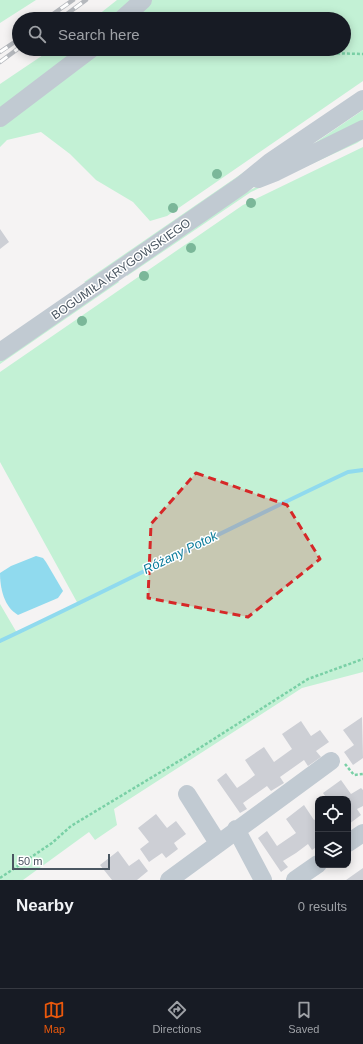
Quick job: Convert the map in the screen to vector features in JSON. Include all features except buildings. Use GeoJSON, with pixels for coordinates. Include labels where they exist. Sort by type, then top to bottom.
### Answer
{"type":"FeatureCollection","features":[{"type":"Feature","properties":{"kind":"street"},"geometry":{"type":"LineString","coordinates":[[130,12],[143,0]]}},
{"type":"Feature","properties":{"kind":"street"},"geometry":{"type":"LineString","coordinates":[[0,118],[82,56]]}},
{"type":"Feature","properties":{"kind":"street","name":"BOGUMIŁA KRYGOWSKIEGO"},"geometry":{"type":"LineString","coordinates":[[0,352],[242,185],[270,162],[363,99]]}},
{"type":"Feature","properties":{"kind":"street","name":"BOGUMIŁA KRYGOWSKIEGO"},"geometry":{"type":"LineString","coordinates":[[242,185],[276,172],[363,129]]}},
{"type":"Feature","properties":{"kind":"street"},"geometry":{"type":"LineString","coordinates":[[169,880],[331,761]]}},
{"type":"Feature","properties":{"kind":"street"},"geometry":{"type":"LineString","coordinates":[[187,794],[218,843]]}},
{"type":"Feature","properties":{"kind":"street"},"geometry":{"type":"LineString","coordinates":[[236,830],[263,880]]}},
{"type":"Feature","properties":{"kind":"street"},"geometry":{"type":"LineString","coordinates":[[351,842],[363,833]]}},
{"type":"Feature","properties":{"kind":"street"},"geometry":{"type":"LineString","coordinates":[[295,880],[315,866]]}},
{"type":"Feature","properties":{"kind":"path"},"geometry":{"type":"LineString","coordinates":[[351,54],[363,54]]}},
{"type":"Feature","properties":{"kind":"path"},"geometry":{"type":"LineString","coordinates":[[0,878],[52,843],[71,826],[184,758],[308,679],[363,659]]}},
{"type":"Feature","properties":{"kind":"highlighted area"},"geometry":{"type":"Polygon","coordinates":[[[196,473],[287,505],[320,559],[248,617],[148,598],[151,524],[196,473]]]}},
{"type":"Feature","properties":{"kind":"green space"},"geometry":{"type":"Polygon","coordinates":[[[0,0],[36,0],[17,12],[12,12],[12,15],[0,23],[0,0]]]}},
{"type":"Feature","properties":{"kind":"green space"},"geometry":{"type":"Polygon","coordinates":[[[117,0],[363,0],[363,81],[167,216],[150,221],[133,202],[96,180],[70,154],[41,132],[7,140],[0,147],[0,84],[42,56],[351,56],[351,12],[102,12],[117,0]]]}},
{"type":"Feature","properties":{"kind":"green space"},"geometry":{"type":"Polygon","coordinates":[[[363,90],[87,283],[84,282],[363,90]]]}},
{"type":"Feature","properties":{"kind":"green space"},"geometry":{"type":"Polygon","coordinates":[[[363,110],[363,122],[306,149],[363,110]]]}},
{"type":"Feature","properties":{"kind":"green space"},"geometry":{"type":"Polygon","coordinates":[[[363,137],[363,139],[357,143],[251,192],[127,276],[127,273],[250,190],[363,137]]]}},
{"type":"Feature","properties":{"kind":"green space"},"geometry":{"type":"Polygon","coordinates":[[[363,147],[363,672],[302,688],[114,809],[117,825],[95,840],[89,832],[23,880],[0,880],[0,604],[17,633],[78,604],[0,462],[0,372],[243,205],[363,147]]]}},
{"type":"Feature","properties":{"kind":"green space"},"geometry":{"type":"Polygon","coordinates":[[[117,280],[119,282],[0,364],[0,361],[117,280]]]}},
{"type":"Feature","properties":{"kind":"water"},"geometry":{"type":"Polygon","coordinates":[[[36,556],[43,558],[63,591],[58,598],[18,615],[13,612],[6,602],[2,591],[0,573],[11,566],[36,556]]]}},
{"type":"Feature","properties":{"kind":"waterway","name":"Różany Potok"},"geometry":{"type":"LineString","coordinates":[[0,641],[348,472],[363,470]]}},
{"type":"Feature","properties":{"kind":"railway"},"geometry":{"type":"LineString","coordinates":[[56,12],[73,0]]}},
{"type":"Feature","properties":{"kind":"railway"},"geometry":{"type":"LineString","coordinates":[[70,12],[86,0]]}},
{"type":"Feature","properties":{"kind":"railway"},"geometry":{"type":"LineString","coordinates":[[0,52],[12,44]]}},
{"type":"Feature","properties":{"kind":"railway"},"geometry":{"type":"LineString","coordinates":[[0,62],[12,53]]}}]}
